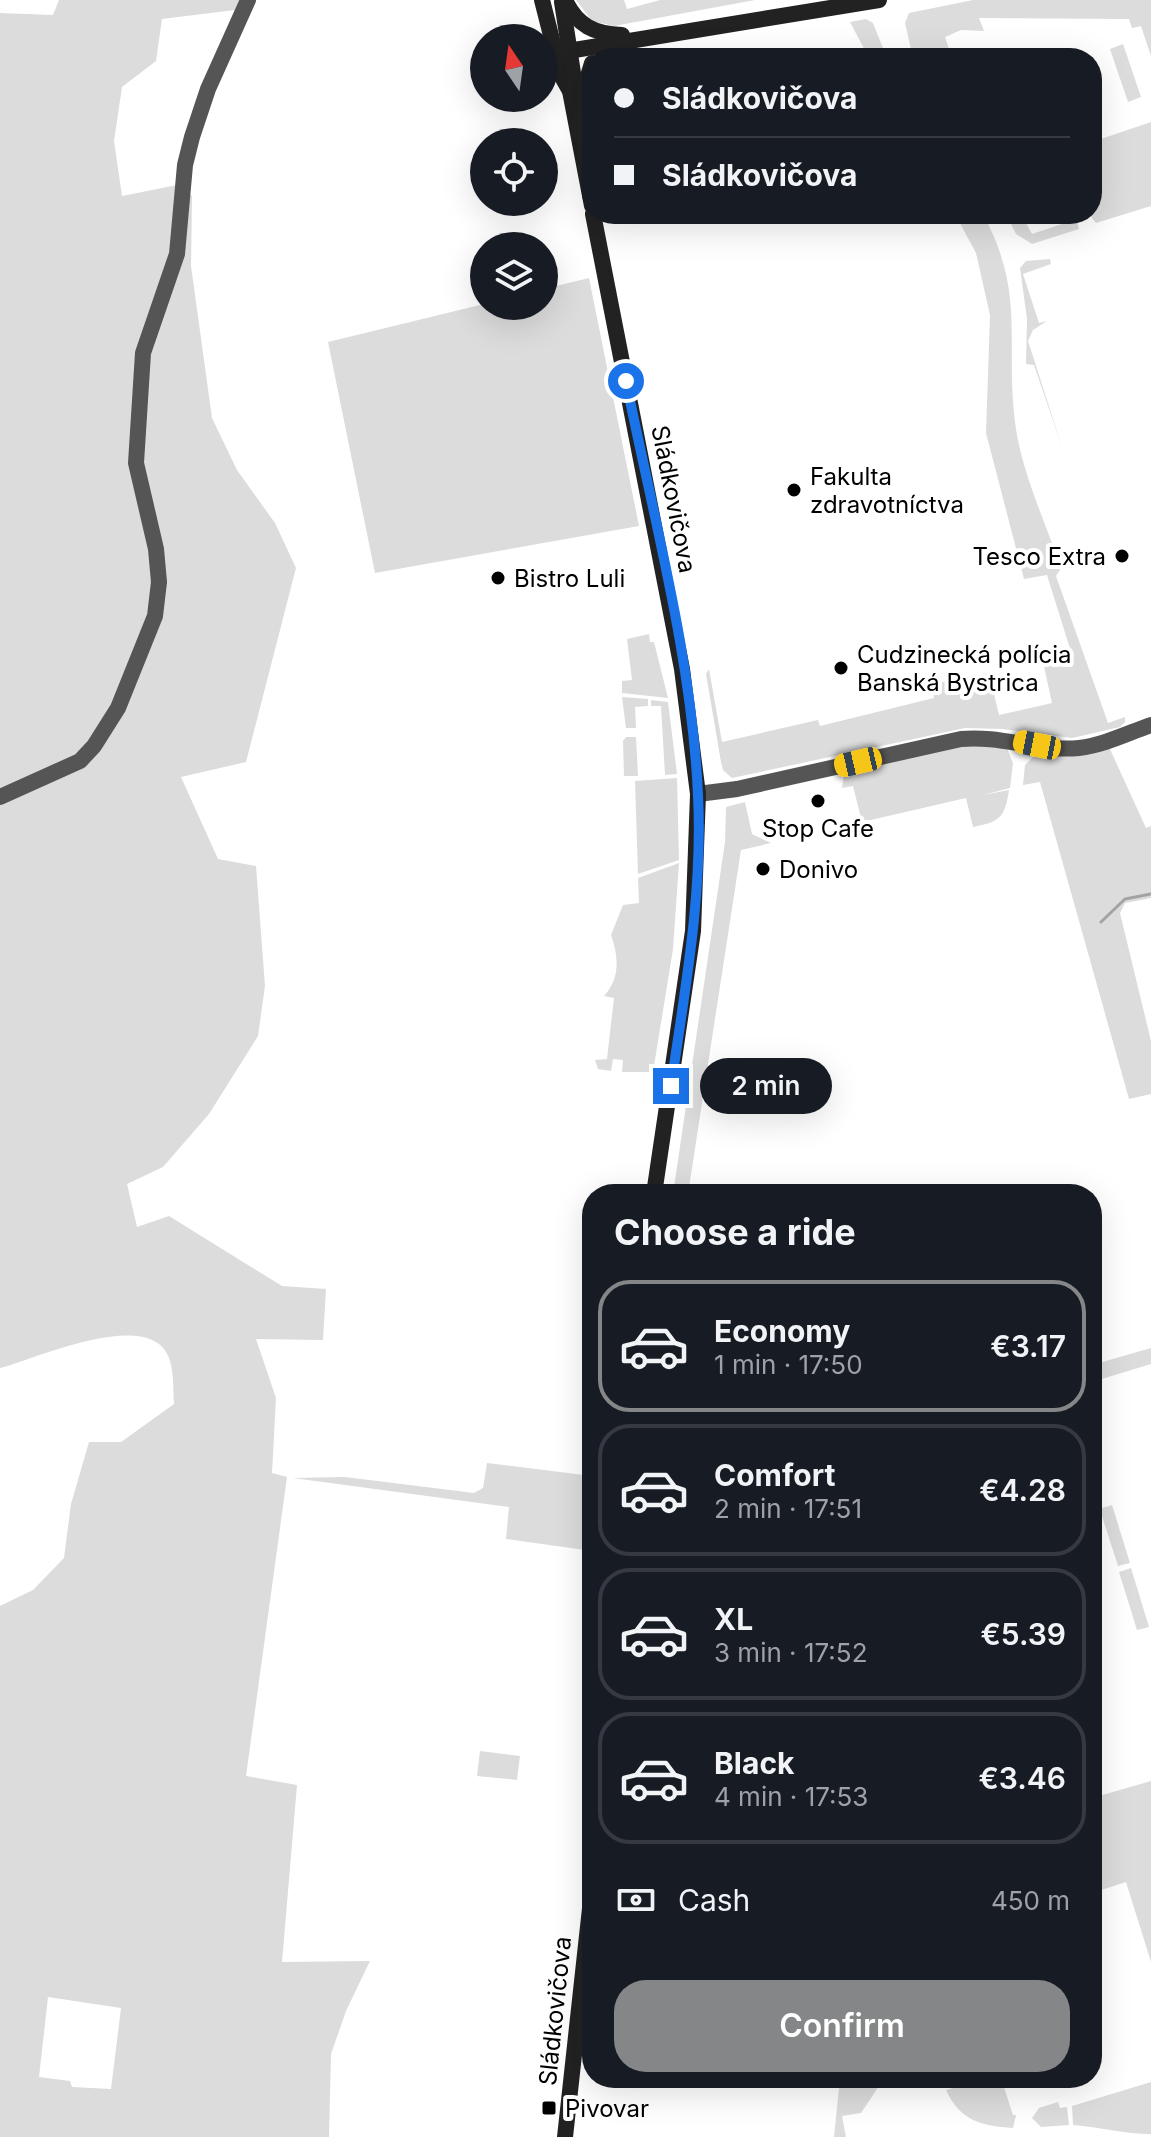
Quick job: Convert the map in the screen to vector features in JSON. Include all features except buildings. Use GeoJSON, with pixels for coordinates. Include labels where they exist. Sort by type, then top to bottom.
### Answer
{"type":"FeatureCollection","features":[{"type":"Feature","properties":{"kind":"main road"},"geometry":{"type":"LineString","coordinates":[[542,0],[563,52]]}},
{"type":"Feature","properties":{"kind":"main road"},"geometry":{"type":"LineString","coordinates":[[563,0],[563,52],[582,154]]}},
{"type":"Feature","properties":{"kind":"main road"},"geometry":{"type":"LineString","coordinates":[[563,0],[589,29],[610,35],[648,36]]}},
{"type":"Feature","properties":{"kind":"main road"},"geometry":{"type":"LineString","coordinates":[[585,48],[879,0]]}},
{"type":"Feature","properties":{"kind":"main road"},"geometry":{"type":"LineString","coordinates":[[610,48],[619,42]]}},
{"type":"Feature","properties":{"kind":"main road"},"geometry":{"type":"LineString","coordinates":[[563,52],[582,49]]}},
{"type":"Feature","properties":{"kind":"main road"},"geometry":{"type":"LineString","coordinates":[[575,118],[582,95]]}},
{"type":"Feature","properties":{"kind":"main road","name":"Sládkovičova"},"geometry":{"type":"LineString","coordinates":[[595,224],[682,669],[698,794],[693,931],[655,1184]]}},
{"type":"Feature","properties":{"kind":"main road","name":"Sládkovičova"},"geometry":{"type":"LineString","coordinates":[[565,2137],[582,1981]]}},
{"type":"Feature","properties":{"kind":"street"},"geometry":{"type":"LineString","coordinates":[[0,797],[80,761],[94,746],[118,708],[155,616],[159,582],[156,549],[136,463],[143,353],[177,254],[185,165],[192,137],[208,89],[248,0]]}},
{"type":"Feature","properties":{"kind":"street"},"geometry":{"type":"LineString","coordinates":[[698,794],[737,789],[961,739],[991,738],[1050,747],[1089,746],[1151,725]]}},
{"type":"Feature","properties":{"kind":"shaded area"},"geometry":{"type":"Polygon","coordinates":[[[59,0],[239,0],[235,10],[162,19],[156,61],[122,87],[114,141],[122,196],[177,185],[192,196],[191,266],[212,418],[237,470],[275,523],[296,568],[246,762],[181,777],[218,859],[256,866],[265,986],[258,1036],[209,1114],[163,1167],[127,1184],[137,1227],[169,1216],[282,1286],[326,1289],[323,1340],[256,1339],[276,1398],[272,1473],[287,1477],[246,1776],[297,1785],[282,1962],[370,1961],[346,2011],[331,2054],[329,2137],[0,2137],[0,1606],[33,1590],[64,1558],[71,1504],[89,1442],[121,1442],[174,1404],[170,1361],[160,1345],[142,1337],[92,1340],[0,1368],[0,13],[53,15],[59,0]],[[48,1997],[39,2077],[70,2081],[72,2087],[111,2089],[121,2008],[48,1997]]]}},
{"type":"Feature","properties":{"kind":"shaded area"},"geometry":{"type":"Polygon","coordinates":[[[576,0],[624,0],[627,9],[660,0],[755,0],[614,26],[592,21],[576,0]]]}},
{"type":"Feature","properties":{"kind":"shaded area"},"geometry":{"type":"Polygon","coordinates":[[[973,0],[1151,0],[1151,56],[1141,26],[1132,28],[1129,19],[979,18],[984,31],[961,30],[945,37],[949,48],[911,48],[905,23],[909,13],[973,0]]]}},
{"type":"Feature","properties":{"kind":"shaded area"},"geometry":{"type":"Polygon","coordinates":[[[866,19],[873,23],[883,48],[864,48],[850,22],[866,19]]]}},
{"type":"Feature","properties":{"kind":"shaded area"},"geometry":{"type":"Polygon","coordinates":[[[1123,44],[1141,97],[1128,102],[1110,49],[1123,44]]]}},
{"type":"Feature","properties":{"kind":"shaded area"},"geometry":{"type":"Polygon","coordinates":[[[1151,122],[1151,206],[1102,221],[1102,139],[1151,122]]]}},
{"type":"Feature","properties":{"kind":"shaded area"},"geometry":{"type":"Polygon","coordinates":[[[960,224],[987,224],[1005,269],[1011,317],[1015,422],[1022,459],[1061,568],[1056,576],[1108,723],[1125,717],[1125,722],[1120,727],[1072,738],[1003,729],[965,728],[732,778],[723,770],[721,762],[706,674],[709,669],[722,742],[818,720],[820,726],[934,698],[932,684],[989,673],[999,715],[1052,703],[1043,662],[1072,655],[1047,575],[1024,579],[986,433],[990,315],[976,253],[960,224]]]}},
{"type":"Feature","properties":{"kind":"shaded area"},"geometry":{"type":"Polygon","coordinates":[[[1011,224],[1026,224],[1032,234],[1062,224],[1078,224],[1079,229],[1032,244],[1016,234],[1011,224]]]}},
{"type":"Feature","properties":{"kind":"shaded area"},"geometry":{"type":"Polygon","coordinates":[[[1050,259],[1051,264],[1023,274],[1039,323],[1047,321],[1033,330],[1028,341],[1062,447],[1034,365],[1026,364],[1027,319],[1020,268],[1026,261],[1050,259]]]}},
{"type":"Feature","properties":{"kind":"shaded area"},"geometry":{"type":"Polygon","coordinates":[[[589,278],[639,526],[375,573],[328,342],[470,307],[470,320],[558,320],[558,286],[589,278]]]}},
{"type":"Feature","properties":{"kind":"shaded area"},"geometry":{"type":"Polygon","coordinates":[[[649,634],[650,642],[654,642],[668,698],[622,693],[622,681],[632,680],[627,639],[649,634]]]}},
{"type":"Feature","properties":{"kind":"shaded area"},"geometry":{"type":"Polygon","coordinates":[[[622,697],[648,699],[648,706],[635,707],[636,728],[626,728],[622,697]]]}},
{"type":"Feature","properties":{"kind":"shaded area"},"geometry":{"type":"Polygon","coordinates":[[[651,700],[668,702],[677,774],[665,775],[661,706],[651,706],[651,700]]]}},
{"type":"Feature","properties":{"kind":"shaded area"},"geometry":{"type":"Polygon","coordinates":[[[626,737],[636,737],[638,776],[624,776],[623,741],[626,737]]]}},
{"type":"Feature","properties":{"kind":"shaded area"},"geometry":{"type":"Polygon","coordinates":[[[950,745],[1006,746],[1013,763],[1010,788],[983,795],[1009,790],[1000,817],[973,827],[966,798],[862,822],[853,786],[842,788],[844,774],[850,769],[950,745]]]}},
{"type":"Feature","properties":{"kind":"shaded area"},"geometry":{"type":"Polygon","coordinates":[[[1109,747],[1146,828],[1151,826],[1151,898],[1125,903],[1120,913],[1151,1041],[1151,1094],[1129,1099],[1040,782],[1023,785],[1025,765],[1034,756],[1109,747]]]}},
{"type":"Feature","properties":{"kind":"shaded area"},"geometry":{"type":"Polygon","coordinates":[[[677,778],[679,860],[638,874],[635,781],[677,778]]]}},
{"type":"Feature","properties":{"kind":"shaded area"},"geometry":{"type":"Polygon","coordinates":[[[745,802],[752,834],[771,843],[741,850],[690,1184],[674,1184],[725,842],[726,807],[745,802]]]}},
{"type":"Feature","properties":{"kind":"shaded area"},"geometry":{"type":"Polygon","coordinates":[[[679,863],[673,949],[653,1072],[622,1072],[623,1060],[613,1059],[611,1071],[598,1069],[595,1060],[607,1059],[614,998],[604,996],[613,982],[616,967],[616,951],[611,935],[623,905],[639,903],[638,878],[679,863]]]}},
{"type":"Feature","properties":{"kind":"shaded area"},"geometry":{"type":"Polygon","coordinates":[[[1151,1348],[1151,1364],[1102,1379],[1102,1362],[1151,1348]]]}},
{"type":"Feature","properties":{"kind":"shaded area"},"geometry":{"type":"Polygon","coordinates":[[[487,1463],[582,1475],[582,1550],[506,1539],[509,1507],[293,1478],[345,1477],[474,1493],[483,1488],[487,1463]]]}},
{"type":"Feature","properties":{"kind":"shaded area"},"geometry":{"type":"Polygon","coordinates":[[[1112,1505],[1130,1563],[1118,1566],[1102,1508],[1112,1505]]]}},
{"type":"Feature","properties":{"kind":"shaded area"},"geometry":{"type":"Polygon","coordinates":[[[1131,1568],[1149,1627],[1137,1630],[1119,1572],[1131,1568]]]}},
{"type":"Feature","properties":{"kind":"shaded area"},"geometry":{"type":"Polygon","coordinates":[[[480,1751],[520,1756],[517,1780],[477,1776],[480,1751]]]}},
{"type":"Feature","properties":{"kind":"shaded area"},"geometry":{"type":"Polygon","coordinates":[[[1151,1781],[1151,1962],[1126,1882],[1102,1890],[1102,1795],[1151,1781]]]}},
{"type":"Feature","properties":{"kind":"shaded area"},"geometry":{"type":"Polygon","coordinates":[[[1151,2082],[1151,2134],[1073,2125],[1072,2106],[1151,2082]]]}},
{"type":"Feature","properties":{"kind":"shaded area"},"geometry":{"type":"Polygon","coordinates":[[[839,2088],[877,2088],[861,2113],[842,2116],[846,2137],[834,2137],[839,2088]]]}},
{"type":"Feature","properties":{"kind":"shaded area"},"geometry":{"type":"Polygon","coordinates":[[[1004,2088],[1013,2115],[1016,2115],[1013,2128],[973,2120],[958,2109],[946,2090],[1004,2088]]]}},
{"type":"Feature","properties":{"kind":"shaded area"},"geometry":{"type":"Polygon","coordinates":[[[1058,2102],[1060,2108],[1067,2107],[1069,2125],[1041,2127],[1032,2118],[1039,2108],[1058,2102]]]}},
{"type":"Feature","properties":{"kind":"waterway"},"geometry":{"type":"LineString","coordinates":[[1101,922],[1125,899],[1151,894]]}},
{"type":"Feature","properties":{"kind":"place","name":"Fakulta zdravotníctva"},"geometry":{"type":"Point","coordinates":[794,490]}},
{"type":"Feature","properties":{"kind":"place","name":"Tesco Extra"},"geometry":{"type":"Point","coordinates":[1122,556]}},
{"type":"Feature","properties":{"kind":"place","name":"Bistro Luli"},"geometry":{"type":"Point","coordinates":[498,578]}},
{"type":"Feature","properties":{"kind":"place","name":"Cudzinecká polícia Banská Bystrica"},"geometry":{"type":"Point","coordinates":[841,668]}},
{"type":"Feature","properties":{"kind":"place","name":"Stop Cafe"},"geometry":{"type":"Point","coordinates":[818,801]}},
{"type":"Feature","properties":{"kind":"place","name":"Donivo"},"geometry":{"type":"Point","coordinates":[763,869]}},
{"type":"Feature","properties":{"kind":"place","name":"Pivovar"},"geometry":{"type":"Point","coordinates":[549,2108]}},
{"type":"Feature","properties":{"kind":"route"},"geometry":{"type":"LineString","coordinates":[[626,381],[688,699],[696,762],[698,845],[693,931],[671,1086]]}}]}
